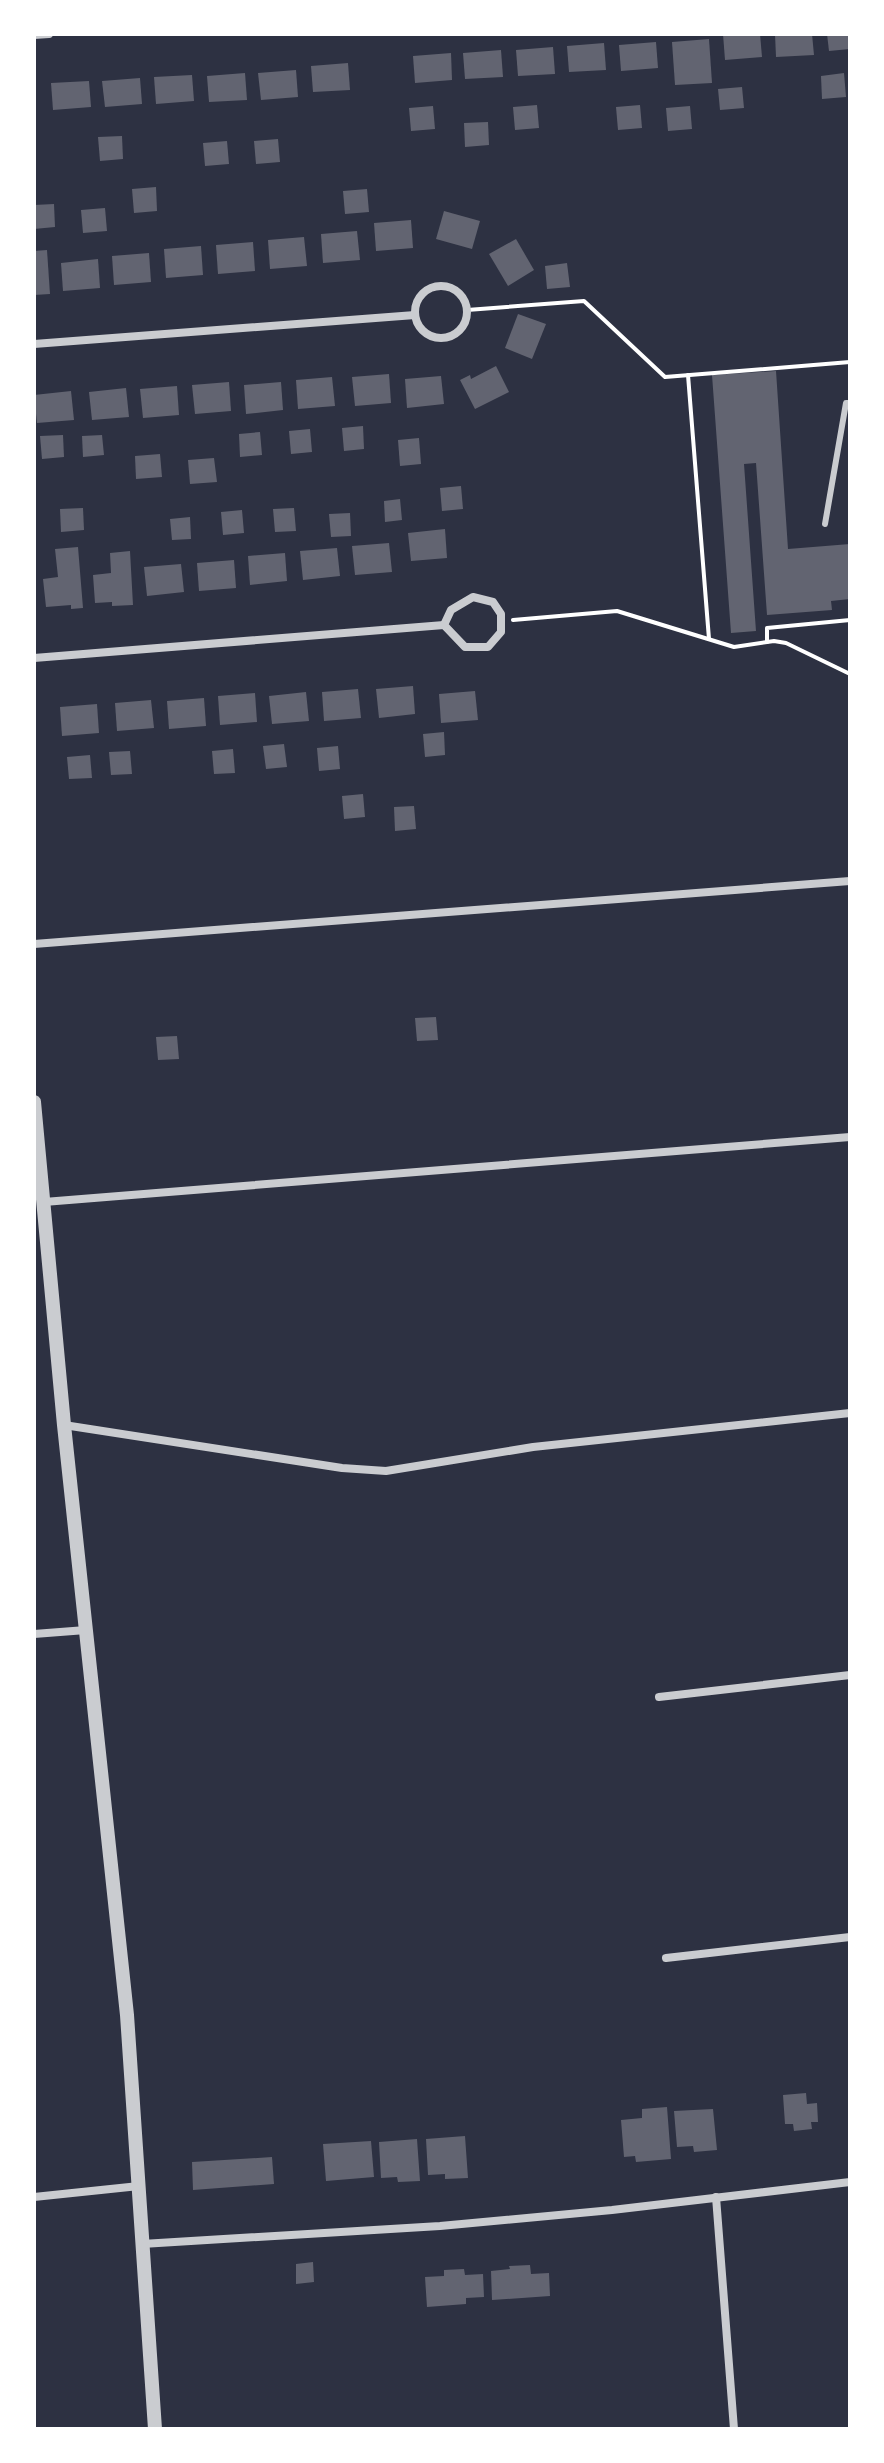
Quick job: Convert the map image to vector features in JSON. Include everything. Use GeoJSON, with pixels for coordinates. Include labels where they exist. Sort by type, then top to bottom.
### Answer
{"type":"FeatureCollection","features":[{"type":"Feature","properties":{"kind":"street"},"geometry":{"type":"LineString","coordinates":[[34,35],[49,34]]}},
{"type":"Feature","properties":{"kind":"street"},"geometry":{"type":"LineString","coordinates":[[440,286],[456,290],[467,310],[462,329],[447,338],[430,336],[417,323],[415,315],[416,306],[425,292],[440,286]]}},
{"type":"Feature","properties":{"kind":"street"},"geometry":{"type":"LineString","coordinates":[[34,344],[415,315]]}},
{"type":"Feature","properties":{"kind":"street"},"geometry":{"type":"LineString","coordinates":[[473,597],[493,602],[502,621],[496,641],[479,649],[465,647],[444,625],[451,610],[473,597]]}},
{"type":"Feature","properties":{"kind":"street"},"geometry":{"type":"LineString","coordinates":[[34,658],[444,625]]}},
{"type":"Feature","properties":{"kind":"street"},"geometry":{"type":"LineString","coordinates":[[34,944],[850,881]]}},
{"type":"Feature","properties":{"kind":"street"},"geometry":{"type":"LineString","coordinates":[[34,1102],[64,1425],[127,2015],[155,2429]]}},
{"type":"Feature","properties":{"kind":"street"},"geometry":{"type":"LineString","coordinates":[[44,1202],[850,1137]]}},
{"type":"Feature","properties":{"kind":"street"},"geometry":{"type":"LineString","coordinates":[[64,1425],[342,1468],[386,1471],[533,1447],[850,1413]]}},
{"type":"Feature","properties":{"kind":"street"},"geometry":{"type":"LineString","coordinates":[[34,1634],[86,1630]]}},
{"type":"Feature","properties":{"kind":"street"},"geometry":{"type":"LineString","coordinates":[[659,1697],[850,1675]]}},
{"type":"Feature","properties":{"kind":"street"},"geometry":{"type":"LineString","coordinates":[[666,1958],[850,1937]]}},
{"type":"Feature","properties":{"kind":"street"},"geometry":{"type":"LineString","coordinates":[[142,2244],[440,2226],[612,2210],[850,2182]]}},
{"type":"Feature","properties":{"kind":"street"},"geometry":{"type":"LineString","coordinates":[[34,2197],[139,2186]]}},
{"type":"Feature","properties":{"kind":"street"},"geometry":{"type":"LineString","coordinates":[[716,2197],[734,2429]]}},
{"type":"Feature","properties":{"kind":"lane"},"geometry":{"type":"LineString","coordinates":[[825,524],[846,403],[850,403]]}},
{"type":"Feature","properties":{"kind":"path"},"geometry":{"type":"LineString","coordinates":[[467,310],[584,301],[665,377],[850,362]]}},
{"type":"Feature","properties":{"kind":"path"},"geometry":{"type":"LineString","coordinates":[[688,375],[709,639]]}},
{"type":"Feature","properties":{"kind":"path"},"geometry":{"type":"LineString","coordinates":[[511,620],[617,611],[734,647],[786,643],[850,674]]}},
{"type":"Feature","properties":{"kind":"path"},"geometry":{"type":"LineString","coordinates":[[767,643],[767,628],[850,620]]}},
{"type":"Feature","properties":{"kind":"building"},"geometry":{"type":"Polygon","coordinates":[[[723,34],[760,34],[762,57],[725,60],[723,34]]]}},
{"type":"Feature","properties":{"kind":"building"},"geometry":{"type":"Polygon","coordinates":[[[775,34],[812,34],[814,55],[776,57],[775,34]]]}},
{"type":"Feature","properties":{"kind":"building"},"geometry":{"type":"Polygon","coordinates":[[[827,34],[850,34],[850,49],[829,51],[827,34]]]}},
{"type":"Feature","properties":{"kind":"building"},"geometry":{"type":"Polygon","coordinates":[[[709,39],[712,83],[675,85],[672,42],[709,39]]]}},
{"type":"Feature","properties":{"kind":"building"},"geometry":{"type":"Polygon","coordinates":[[[656,42],[658,68],[621,71],[619,45],[656,42]]]}},
{"type":"Feature","properties":{"kind":"building"},"geometry":{"type":"Polygon","coordinates":[[[604,43],[606,70],[569,72],[567,46],[604,43]]]}},
{"type":"Feature","properties":{"kind":"building"},"geometry":{"type":"Polygon","coordinates":[[[553,47],[555,74],[518,76],[516,50],[553,47]]]}},
{"type":"Feature","properties":{"kind":"building"},"geometry":{"type":"Polygon","coordinates":[[[501,50],[503,77],[465,79],[463,53],[501,50]]]}},
{"type":"Feature","properties":{"kind":"building"},"geometry":{"type":"Polygon","coordinates":[[[451,53],[452,80],[415,83],[413,56],[451,53]]]}},
{"type":"Feature","properties":{"kind":"building"},"geometry":{"type":"Polygon","coordinates":[[[348,63],[350,90],[313,92],[311,66],[348,63]]]}},
{"type":"Feature","properties":{"kind":"building"},"geometry":{"type":"Polygon","coordinates":[[[296,70],[298,97],[261,100],[258,73],[296,70]]]}},
{"type":"Feature","properties":{"kind":"building"},"geometry":{"type":"Polygon","coordinates":[[[245,73],[247,100],[209,102],[207,76],[245,73]]]}},
{"type":"Feature","properties":{"kind":"building"},"geometry":{"type":"Polygon","coordinates":[[[844,73],[846,97],[822,99],[821,76],[844,73]]]}},
{"type":"Feature","properties":{"kind":"building"},"geometry":{"type":"Polygon","coordinates":[[[192,75],[194,101],[156,104],[154,77],[192,75]]]}},
{"type":"Feature","properties":{"kind":"building"},"geometry":{"type":"Polygon","coordinates":[[[140,78],[142,104],[105,107],[102,81],[140,78]]]}},
{"type":"Feature","properties":{"kind":"building"},"geometry":{"type":"Polygon","coordinates":[[[89,81],[91,107],[53,110],[51,83],[89,81]]]}},
{"type":"Feature","properties":{"kind":"building"},"geometry":{"type":"Polygon","coordinates":[[[742,87],[744,108],[720,110],[718,89],[742,87]]]}},
{"type":"Feature","properties":{"kind":"building"},"geometry":{"type":"Polygon","coordinates":[[[537,105],[539,128],[515,130],[513,107],[537,105]]]}},
{"type":"Feature","properties":{"kind":"building"},"geometry":{"type":"Polygon","coordinates":[[[640,105],[642,128],[618,130],[616,107],[640,105]]]}},
{"type":"Feature","properties":{"kind":"building"},"geometry":{"type":"Polygon","coordinates":[[[433,106],[435,129],[411,131],[409,108],[433,106]]]}},
{"type":"Feature","properties":{"kind":"building"},"geometry":{"type":"Polygon","coordinates":[[[690,106],[692,129],[668,131],[666,108],[690,106]]]}},
{"type":"Feature","properties":{"kind":"building"},"geometry":{"type":"Polygon","coordinates":[[[488,122],[489,145],[465,147],[464,123],[488,122]]]}},
{"type":"Feature","properties":{"kind":"building"},"geometry":{"type":"Polygon","coordinates":[[[122,136],[123,159],[100,161],[98,137],[122,136]]]}},
{"type":"Feature","properties":{"kind":"building"},"geometry":{"type":"Polygon","coordinates":[[[278,139],[280,162],[256,164],[254,141],[278,139]]]}},
{"type":"Feature","properties":{"kind":"building"},"geometry":{"type":"Polygon","coordinates":[[[227,141],[229,164],[205,166],[203,143],[227,141]]]}},
{"type":"Feature","properties":{"kind":"building"},"geometry":{"type":"Polygon","coordinates":[[[156,187],[157,211],[134,213],[132,189],[156,187]]]}},
{"type":"Feature","properties":{"kind":"building"},"geometry":{"type":"Polygon","coordinates":[[[367,189],[369,212],[345,214],[343,191],[367,189]]]}},
{"type":"Feature","properties":{"kind":"building"},"geometry":{"type":"Polygon","coordinates":[[[54,204],[55,227],[34,229],[34,205],[54,204]]]}},
{"type":"Feature","properties":{"kind":"building"},"geometry":{"type":"Polygon","coordinates":[[[105,208],[107,231],[83,233],[81,210],[105,208]]]}},
{"type":"Feature","properties":{"kind":"building"},"geometry":{"type":"Polygon","coordinates":[[[444,211],[480,221],[472,249],[436,239],[444,211]]]}},
{"type":"Feature","properties":{"kind":"building"},"geometry":{"type":"Polygon","coordinates":[[[411,220],[413,248],[376,251],[374,223],[411,220]]]}},
{"type":"Feature","properties":{"kind":"building"},"geometry":{"type":"Polygon","coordinates":[[[357,231],[360,260],[323,263],[321,234],[357,231]]]}},
{"type":"Feature","properties":{"kind":"building"},"geometry":{"type":"Polygon","coordinates":[[[304,237],[307,266],[270,269],[268,240],[304,237]]]}},
{"type":"Feature","properties":{"kind":"building"},"geometry":{"type":"Polygon","coordinates":[[[516,239],[534,270],[508,286],[489,254],[516,239]]]}},
{"type":"Feature","properties":{"kind":"building"},"geometry":{"type":"Polygon","coordinates":[[[253,242],[255,271],[218,274],[216,245],[253,242]]]}},
{"type":"Feature","properties":{"kind":"building"},"geometry":{"type":"Polygon","coordinates":[[[201,246],[203,275],[166,278],[164,249],[201,246]]]}},
{"type":"Feature","properties":{"kind":"building"},"geometry":{"type":"Polygon","coordinates":[[[47,250],[50,294],[34,295],[34,251],[47,250]]]}},
{"type":"Feature","properties":{"kind":"building"},"geometry":{"type":"Polygon","coordinates":[[[149,253],[151,282],[114,285],[112,256],[149,253]]]}},
{"type":"Feature","properties":{"kind":"building"},"geometry":{"type":"Polygon","coordinates":[[[98,259],[100,288],[63,291],[61,263],[98,259]]]}},
{"type":"Feature","properties":{"kind":"building"},"geometry":{"type":"Polygon","coordinates":[[[567,263],[570,287],[547,289],[545,266],[567,263]]]}},
{"type":"Feature","properties":{"kind":"building"},"geometry":{"type":"Polygon","coordinates":[[[518,314],[546,324],[532,359],[505,348],[518,314]]]}},
{"type":"Feature","properties":{"kind":"building"},"geometry":{"type":"Polygon","coordinates":[[[496,366],[509,392],[475,409],[460,380],[470,375],[471,379],[496,366]]]}},
{"type":"Feature","properties":{"kind":"building"},"geometry":{"type":"Polygon","coordinates":[[[776,371],[788,549],[850,544],[850,599],[831,601],[832,610],[767,615],[756,463],[744,464],[756,631],[731,633],[712,375],[776,371]]]}},
{"type":"Feature","properties":{"kind":"building"},"geometry":{"type":"Polygon","coordinates":[[[389,374],[391,403],[355,406],[352,377],[389,374]]]}},
{"type":"Feature","properties":{"kind":"building"},"geometry":{"type":"Polygon","coordinates":[[[441,376],[444,404],[407,408],[405,379],[441,376]]]}},
{"type":"Feature","properties":{"kind":"building"},"geometry":{"type":"Polygon","coordinates":[[[332,377],[335,406],[298,409],[296,380],[332,377]]]}},
{"type":"Feature","properties":{"kind":"building"},"geometry":{"type":"Polygon","coordinates":[[[229,382],[231,411],[195,414],[192,385],[229,382]]]}},
{"type":"Feature","properties":{"kind":"building"},"geometry":{"type":"Polygon","coordinates":[[[281,382],[283,410],[246,414],[244,385],[281,382]]]}},
{"type":"Feature","properties":{"kind":"building"},"geometry":{"type":"Polygon","coordinates":[[[177,386],[179,415],[143,418],[140,389],[177,386]]]}},
{"type":"Feature","properties":{"kind":"building"},"geometry":{"type":"Polygon","coordinates":[[[126,388],[129,417],[92,420],[89,392],[126,388]]]}},
{"type":"Feature","properties":{"kind":"building"},"geometry":{"type":"Polygon","coordinates":[[[71,391],[74,420],[37,423],[34,395],[71,391]]]}},
{"type":"Feature","properties":{"kind":"building"},"geometry":{"type":"Polygon","coordinates":[[[363,426],[364,449],[344,451],[342,428],[363,426]]]}},
{"type":"Feature","properties":{"kind":"building"},"geometry":{"type":"Polygon","coordinates":[[[310,429],[312,452],[291,454],[289,431],[310,429]]]}},
{"type":"Feature","properties":{"kind":"building"},"geometry":{"type":"Polygon","coordinates":[[[260,432],[262,455],[240,457],[239,434],[260,432]]]}},
{"type":"Feature","properties":{"kind":"building"},"geometry":{"type":"Polygon","coordinates":[[[63,435],[64,457],[42,459],[40,436],[63,435]]]}},
{"type":"Feature","properties":{"kind":"building"},"geometry":{"type":"Polygon","coordinates":[[[102,435],[104,455],[83,457],[82,436],[102,435]]]}},
{"type":"Feature","properties":{"kind":"building"},"geometry":{"type":"Polygon","coordinates":[[[419,438],[421,464],[400,466],[398,440],[419,438]]]}},
{"type":"Feature","properties":{"kind":"building"},"geometry":{"type":"Polygon","coordinates":[[[160,454],[162,477],[136,479],[135,456],[160,454]]]}},
{"type":"Feature","properties":{"kind":"building"},"geometry":{"type":"Polygon","coordinates":[[[214,458],[217,482],[190,484],[188,460],[214,458]]]}},
{"type":"Feature","properties":{"kind":"building"},"geometry":{"type":"Polygon","coordinates":[[[461,486],[463,509],[442,511],[440,488],[461,486]]]}},
{"type":"Feature","properties":{"kind":"building"},"geometry":{"type":"Polygon","coordinates":[[[400,499],[402,520],[385,522],[384,501],[400,499]]]}},
{"type":"Feature","properties":{"kind":"building"},"geometry":{"type":"Polygon","coordinates":[[[83,508],[84,530],[61,532],[60,509],[83,508]]]}},
{"type":"Feature","properties":{"kind":"building"},"geometry":{"type":"Polygon","coordinates":[[[294,508],[296,531],[275,532],[273,509],[294,508]]]}},
{"type":"Feature","properties":{"kind":"building"},"geometry":{"type":"Polygon","coordinates":[[[242,510],[244,533],[223,535],[221,512],[242,510]]]}},
{"type":"Feature","properties":{"kind":"building"},"geometry":{"type":"Polygon","coordinates":[[[350,513],[351,536],[331,537],[329,514],[350,513]]]}},
{"type":"Feature","properties":{"kind":"building"},"geometry":{"type":"Polygon","coordinates":[[[190,517],[191,539],[172,540],[170,519],[190,517]]]}},
{"type":"Feature","properties":{"kind":"building"},"geometry":{"type":"Polygon","coordinates":[[[445,529],[447,558],[411,561],[408,533],[445,529]]]}},
{"type":"Feature","properties":{"kind":"building"},"geometry":{"type":"Polygon","coordinates":[[[389,543],[392,572],[355,575],[352,546],[389,543]]]}},
{"type":"Feature","properties":{"kind":"building"},"geometry":{"type":"Polygon","coordinates":[[[78,547],[83,608],[71,609],[71,605],[46,607],[43,579],[58,577],[55,549],[78,547]]]}},
{"type":"Feature","properties":{"kind":"building"},"geometry":{"type":"Polygon","coordinates":[[[337,548],[340,576],[303,580],[300,551],[337,548]]]}},
{"type":"Feature","properties":{"kind":"building"},"geometry":{"type":"Polygon","coordinates":[[[130,551],[133,605],[95,603],[93,575],[111,573],[110,553],[130,551]]]}},
{"type":"Feature","properties":{"kind":"building"},"geometry":{"type":"Polygon","coordinates":[[[285,553],[287,581],[250,585],[248,556],[285,553]]]}},
{"type":"Feature","properties":{"kind":"building"},"geometry":{"type":"Polygon","coordinates":[[[234,560],[236,588],[199,591],[197,563],[234,560]]]}},
{"type":"Feature","properties":{"kind":"building"},"geometry":{"type":"Polygon","coordinates":[[[181,564],[184,592],[147,596],[144,567],[181,564]]]}},
{"type":"Feature","properties":{"kind":"building"},"geometry":{"type":"Polygon","coordinates":[[[413,686],[415,714],[379,718],[376,689],[413,686]]]}},
{"type":"Feature","properties":{"kind":"building"},"geometry":{"type":"Polygon","coordinates":[[[358,689],[361,718],[324,721],[322,692],[358,689]]]}},
{"type":"Feature","properties":{"kind":"building"},"geometry":{"type":"Polygon","coordinates":[[[475,691],[478,720],[441,723],[439,694],[475,691]]]}},
{"type":"Feature","properties":{"kind":"building"},"geometry":{"type":"Polygon","coordinates":[[[306,692],[309,721],[272,724],[269,696],[306,692]]]}},
{"type":"Feature","properties":{"kind":"building"},"geometry":{"type":"Polygon","coordinates":[[[255,693],[257,722],[220,725],[218,696],[255,693]]]}},
{"type":"Feature","properties":{"kind":"building"},"geometry":{"type":"Polygon","coordinates":[[[204,698],[206,726],[169,729],[167,701],[204,698]]]}},
{"type":"Feature","properties":{"kind":"building"},"geometry":{"type":"Polygon","coordinates":[[[151,700],[154,728],[117,731],[115,703],[151,700]]]}},
{"type":"Feature","properties":{"kind":"building"},"geometry":{"type":"Polygon","coordinates":[[[97,704],[99,733],[62,736],[60,707],[97,704]]]}},
{"type":"Feature","properties":{"kind":"building"},"geometry":{"type":"Polygon","coordinates":[[[444,732],[445,755],[425,757],[423,734],[444,732]]]}},
{"type":"Feature","properties":{"kind":"building"},"geometry":{"type":"Polygon","coordinates":[[[284,744],[287,767],[266,769],[263,746],[284,744]]]}},
{"type":"Feature","properties":{"kind":"building"},"geometry":{"type":"Polygon","coordinates":[[[338,746],[340,769],[319,771],[317,748],[338,746]]]}},
{"type":"Feature","properties":{"kind":"building"},"geometry":{"type":"Polygon","coordinates":[[[233,749],[235,773],[214,774],[212,751],[233,749]]]}},
{"type":"Feature","properties":{"kind":"building"},"geometry":{"type":"Polygon","coordinates":[[[130,751],[132,774],[111,775],[109,752],[130,751]]]}},
{"type":"Feature","properties":{"kind":"building"},"geometry":{"type":"Polygon","coordinates":[[[90,755],[92,778],[69,779],[67,757],[90,755]]]}},
{"type":"Feature","properties":{"kind":"building"},"geometry":{"type":"Polygon","coordinates":[[[363,794],[365,817],[344,819],[342,796],[363,794]]]}},
{"type":"Feature","properties":{"kind":"building"},"geometry":{"type":"Polygon","coordinates":[[[414,806],[416,829],[395,831],[394,807],[414,806]]]}},
{"type":"Feature","properties":{"kind":"building"},"geometry":{"type":"Polygon","coordinates":[[[436,1017],[438,1040],[417,1041],[415,1018],[436,1017]]]}},
{"type":"Feature","properties":{"kind":"building"},"geometry":{"type":"Polygon","coordinates":[[[177,1036],[179,1059],[158,1060],[156,1037],[177,1036]]]}},
{"type":"Feature","properties":{"kind":"building"},"geometry":{"type":"Polygon","coordinates":[[[806,2093],[807,2104],[817,2103],[818,2122],[811,2122],[812,2129],[794,2131],[793,2124],[785,2124],[783,2095],[806,2093]]]}},
{"type":"Feature","properties":{"kind":"building"},"geometry":{"type":"Polygon","coordinates":[[[667,2107],[671,2159],[636,2162],[635,2156],[624,2157],[621,2120],[642,2118],[642,2109],[667,2107]]]}},
{"type":"Feature","properties":{"kind":"building"},"geometry":{"type":"Polygon","coordinates":[[[713,2109],[717,2150],[694,2152],[693,2146],[677,2147],[674,2111],[713,2109]]]}},
{"type":"Feature","properties":{"kind":"building"},"geometry":{"type":"Polygon","coordinates":[[[465,2136],[468,2178],[445,2179],[445,2174],[428,2175],[426,2139],[465,2136]]]}},
{"type":"Feature","properties":{"kind":"building"},"geometry":{"type":"Polygon","coordinates":[[[417,2139],[420,2181],[398,2182],[397,2177],[381,2178],[379,2142],[417,2139]]]}},
{"type":"Feature","properties":{"kind":"building"},"geometry":{"type":"Polygon","coordinates":[[[371,2141],[374,2177],[326,2181],[323,2144],[371,2141]]]}},
{"type":"Feature","properties":{"kind":"building"},"geometry":{"type":"Polygon","coordinates":[[[272,2157],[274,2184],[193,2190],[192,2162],[272,2157]]]}},
{"type":"Feature","properties":{"kind":"building"},"geometry":{"type":"Polygon","coordinates":[[[313,2262],[314,2282],[296,2284],[296,2264],[313,2262]]]}},
{"type":"Feature","properties":{"kind":"building"},"geometry":{"type":"Polygon","coordinates":[[[530,2265],[531,2274],[549,2273],[550,2296],[492,2300],[491,2271],[530,2265]]]}},
{"type":"Feature","properties":{"kind":"building"},"geometry":{"type":"Polygon","coordinates":[[[464,2269],[465,2275],[483,2274],[484,2297],[466,2298],[466,2304],[427,2307],[425,2277],[444,2276],[444,2270],[464,2269]]]}}]}
